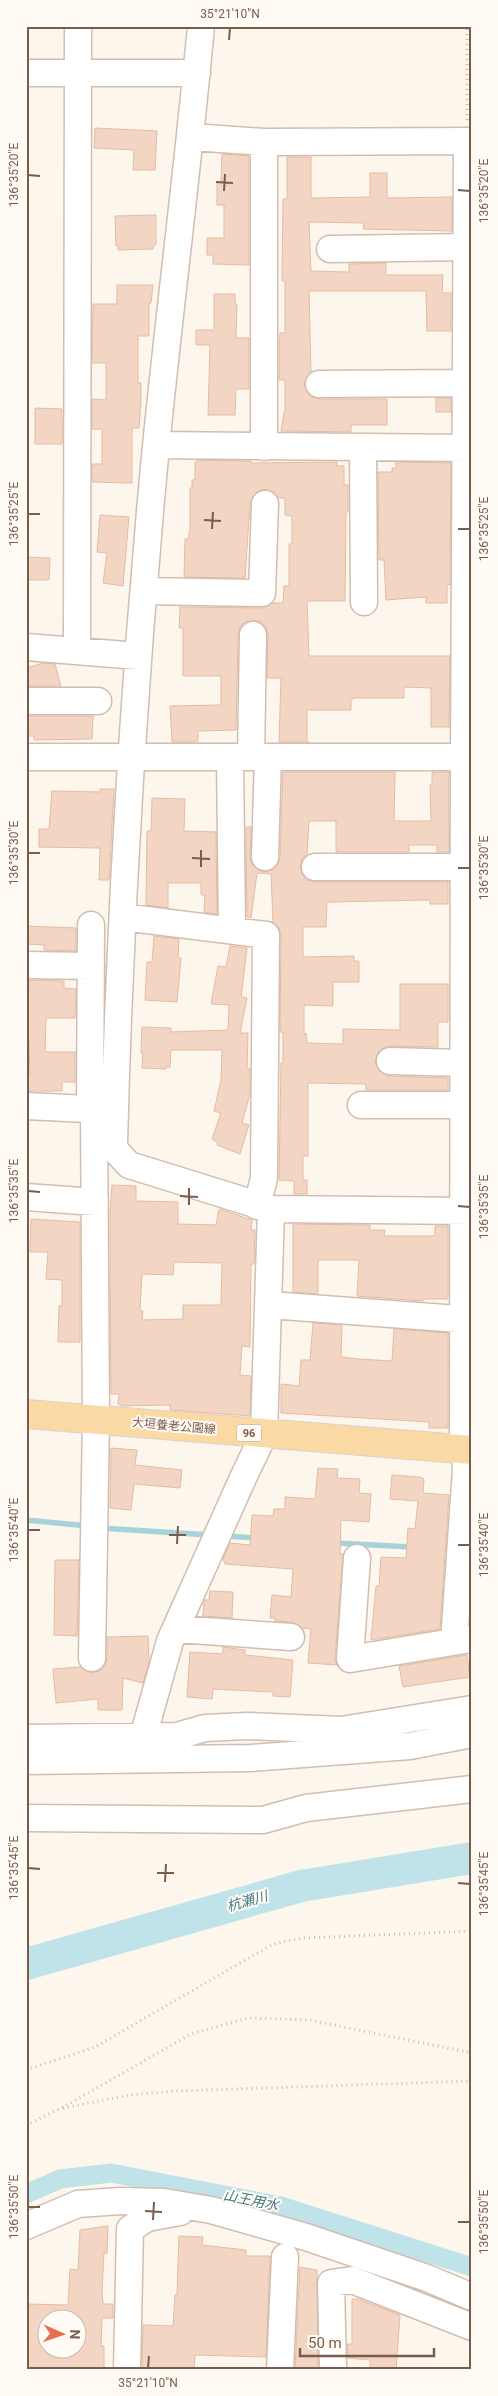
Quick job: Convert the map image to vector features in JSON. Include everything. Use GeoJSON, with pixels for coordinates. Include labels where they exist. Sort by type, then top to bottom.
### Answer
{"type":"FeatureCollection","features":[{"type":"Feature","properties":{"kind":"main road","name":"大垣養老公園線"},"geometry":{"type":"LineString","coordinates":[[26,1414],[468,1450]]}},
{"type":"Feature","properties":{"kind":"street"},"geometry":{"type":"LineString","coordinates":[[77,651],[78,26]]}},
{"type":"Feature","properties":{"kind":"street"},"geometry":{"type":"LineString","coordinates":[[92,1658],[96,1419],[95,1202],[100,1110],[123,917],[130,758],[156,445],[192,137],[201,26]]}},
{"type":"Feature","properties":{"kind":"street"},"geometry":{"type":"LineString","coordinates":[[26,73],[197,73]]}},
{"type":"Feature","properties":{"kind":"street"},"geometry":{"type":"LineString","coordinates":[[192,137],[264,142],[469,141],[467,247],[469,278],[467,383],[469,448],[467,1029],[463,1063],[468,1211],[468,1450],[463,1640],[350,1659],[357,1558]]}},
{"type":"Feature","properties":{"kind":"street"},"geometry":{"type":"LineString","coordinates":[[264,142],[264,447]]}},
{"type":"Feature","properties":{"kind":"street"},"geometry":{"type":"LineString","coordinates":[[330,249],[467,247]]}},
{"type":"Feature","properties":{"kind":"street"},"geometry":{"type":"LineString","coordinates":[[319,384],[467,383]]}},
{"type":"Feature","properties":{"kind":"street"},"geometry":{"type":"LineString","coordinates":[[156,445],[469,448]]}},
{"type":"Feature","properties":{"kind":"street"},"geometry":{"type":"LineString","coordinates":[[363,447],[364,602]]}},
{"type":"Feature","properties":{"kind":"street"},"geometry":{"type":"LineString","coordinates":[[144,591],[262,593],[265,504]]}},
{"type":"Feature","properties":{"kind":"street"},"geometry":{"type":"LineString","coordinates":[[232,930],[250,757],[253,635]]}},
{"type":"Feature","properties":{"kind":"street"},"geometry":{"type":"LineString","coordinates":[[26,648],[138,656]]}},
{"type":"Feature","properties":{"kind":"street"},"geometry":{"type":"LineString","coordinates":[[26,701],[98,701]]}},
{"type":"Feature","properties":{"kind":"street"},"geometry":{"type":"LineString","coordinates":[[26,757],[467,756]]}},
{"type":"Feature","properties":{"kind":"street"},"geometry":{"type":"LineString","coordinates":[[250,757],[265,857]]}},
{"type":"Feature","properties":{"kind":"street"},"geometry":{"type":"LineString","coordinates":[[315,867],[467,867]]}},
{"type":"Feature","properties":{"kind":"street"},"geometry":{"type":"LineString","coordinates":[[123,917],[266,934],[264,1208],[269,1305],[264,1434],[170,1641],[143,1737]]}},
{"type":"Feature","properties":{"kind":"street"},"geometry":{"type":"LineString","coordinates":[[91,924],[91,966],[100,1110],[116,1151],[129,1165],[264,1208],[468,1211]]}},
{"type":"Feature","properties":{"kind":"street"},"geometry":{"type":"LineString","coordinates":[[26,965],[91,966]]}},
{"type":"Feature","properties":{"kind":"street"},"geometry":{"type":"LineString","coordinates":[[390,1061],[463,1063]]}},
{"type":"Feature","properties":{"kind":"street"},"geometry":{"type":"LineString","coordinates":[[361,1105],[463,1104]]}},
{"type":"Feature","properties":{"kind":"street"},"geometry":{"type":"LineString","coordinates":[[26,1106],[100,1110]]}},
{"type":"Feature","properties":{"kind":"street"},"geometry":{"type":"LineString","coordinates":[[26,1197],[95,1202]]}},
{"type":"Feature","properties":{"kind":"street"},"geometry":{"type":"LineString","coordinates":[[269,1305],[467,1320]]}},
{"type":"Feature","properties":{"kind":"street"},"geometry":{"type":"LineString","coordinates":[[176,1629],[291,1637]]}},
{"type":"Feature","properties":{"kind":"street"},"geometry":{"type":"LineString","coordinates":[[26,1738],[178,1736],[213,1728],[247,1726],[341,1730],[472,1709]]}},
{"type":"Feature","properties":{"kind":"street"},"geometry":{"type":"LineString","coordinates":[[26,1760],[251,1758],[410,1746],[472,1734]]}},
{"type":"Feature","properties":{"kind":"street"},"geometry":{"type":"LineString","coordinates":[[26,1818],[263,1820],[306,1808],[472,1789]]}},
{"type":"Feature","properties":{"kind":"street"},"geometry":{"type":"LineString","coordinates":[[26,2226],[78,2204],[120,2201],[164,2202],[211,2210],[332,2245],[427,2278],[472,2297]]}},
{"type":"Feature","properties":{"kind":"street"},"geometry":{"type":"LineString","coordinates":[[127,2370],[130,2229],[147,2218],[178,2212],[206,2216],[211,2210]]}},
{"type":"Feature","properties":{"kind":"street"},"geometry":{"type":"LineString","coordinates":[[280,2370],[285,2257]]}},
{"type":"Feature","properties":{"kind":"street"},"geometry":{"type":"LineString","coordinates":[[333,2370],[331,2283],[352,2280],[472,2327]]}},
{"type":"Feature","properties":{"kind":"path"},"geometry":{"type":"LineString","coordinates":[[467,26],[469,141]]}},
{"type":"Feature","properties":{"kind":"path"},"geometry":{"type":"LineString","coordinates":[[26,2070],[95,2047],[273,1944],[303,1938],[472,1932]]}},
{"type":"Feature","properties":{"kind":"path"},"geometry":{"type":"LineString","coordinates":[[26,2125],[60,2109],[191,2034],[249,2018],[309,2020],[472,2053]]}},
{"type":"Feature","properties":{"kind":"path"},"geometry":{"type":"LineString","coordinates":[[60,2109],[130,2095],[176,2090],[472,2081]]}},
{"type":"Feature","properties":{"kind":"building"},"geometry":{"type":"Polygon","coordinates":[[[95,128],[157,131],[155,170],[133,170],[134,150],[94,148],[95,128]]]}},
{"type":"Feature","properties":{"kind":"building"},"geometry":{"type":"Polygon","coordinates":[[[222,154],[249,156],[249,265],[213,264],[213,255],[207,255],[207,238],[224,238],[224,205],[217,205],[217,183],[221,182],[222,154]]]}},
{"type":"Feature","properties":{"kind":"building"},"geometry":{"type":"Polygon","coordinates":[[[287,157],[311,157],[311,198],[370,197],[370,173],[387,173],[387,198],[452,197],[452,231],[363,229],[364,223],[309,222],[311,271],[349,272],[349,264],[386,263],[386,275],[443,275],[442,293],[451,293],[451,331],[427,331],[426,291],[309,291],[311,372],[304,384],[306,392],[312,397],[319,399],[387,399],[387,425],[351,425],[351,432],[281,431],[285,412],[285,380],[279,380],[279,352],[280,333],[285,333],[285,281],[282,281],[283,199],[287,199],[287,157]]]}},
{"type":"Feature","properties":{"kind":"building"},"geometry":{"type":"Polygon","coordinates":[[[156,215],[156,245],[154,245],[153,249],[118,250],[118,246],[116,246],[115,216],[156,215]]]}},
{"type":"Feature","properties":{"kind":"building"},"geometry":{"type":"Polygon","coordinates":[[[117,285],[153,285],[151,303],[149,303],[149,336],[138,336],[138,383],[141,383],[139,428],[132,428],[132,483],[92,482],[92,464],[102,464],[102,429],[92,429],[92,399],[106,400],[106,363],[92,363],[93,304],[117,304],[117,285]]]}},
{"type":"Feature","properties":{"kind":"building"},"geometry":{"type":"Polygon","coordinates":[[[214,294],[235,294],[235,304],[237,304],[236,338],[249,338],[249,389],[236,389],[235,415],[208,415],[210,345],[196,345],[196,330],[214,330],[214,294]]]}},
{"type":"Feature","properties":{"kind":"building"},"geometry":{"type":"Polygon","coordinates":[[[436,398],[451,398],[451,412],[436,412],[436,398]]]}},
{"type":"Feature","properties":{"kind":"building"},"geometry":{"type":"Polygon","coordinates":[[[35,408],[62,409],[62,444],[35,444],[35,408]]]}},
{"type":"Feature","properties":{"kind":"building"},"geometry":{"type":"Polygon","coordinates":[[[199,460],[251,461],[251,463],[337,462],[337,466],[344,466],[344,485],[348,485],[345,601],[307,601],[309,656],[450,656],[449,727],[431,727],[431,688],[404,687],[404,698],[354,698],[351,700],[351,710],[307,710],[307,742],[279,742],[281,678],[267,678],[268,635],[266,627],[261,622],[253,620],[245,622],[240,627],[238,635],[236,730],[198,731],[198,742],[172,742],[170,706],[221,705],[221,676],[183,676],[183,628],[179,628],[180,607],[262,608],[272,603],[283,603],[284,586],[289,586],[289,544],[292,544],[292,516],[285,515],[285,498],[279,498],[273,492],[266,489],[258,491],[250,503],[245,578],[184,577],[185,539],[188,539],[190,529],[190,488],[192,488],[192,480],[195,480],[195,462],[199,460]]]}},
{"type":"Feature","properties":{"kind":"building"},"geometry":{"type":"Polygon","coordinates":[[[396,462],[451,463],[450,585],[447,584],[447,603],[426,603],[426,597],[386,600],[384,560],[379,560],[378,472],[392,472],[392,468],[396,468],[396,462]]]}},
{"type":"Feature","properties":{"kind":"building"},"geometry":{"type":"Polygon","coordinates":[[[100,515],[129,517],[123,586],[103,583],[107,553],[97,552],[100,515]]]}},
{"type":"Feature","properties":{"kind":"building"},"geometry":{"type":"Polygon","coordinates":[[[26,557],[50,558],[49,580],[26,580],[26,557]]]}},
{"type":"Feature","properties":{"kind":"building"},"geometry":{"type":"Polygon","coordinates":[[[43,663],[55,664],[61,686],[26,686],[26,668],[43,663]]]}},
{"type":"Feature","properties":{"kind":"building"},"geometry":{"type":"Polygon","coordinates":[[[26,716],[93,716],[92,739],[34,740],[34,736],[26,736],[26,716]]]}},
{"type":"Feature","properties":{"kind":"building"},"geometry":{"type":"Polygon","coordinates":[[[283,772],[395,772],[394,821],[431,821],[430,785],[432,785],[432,772],[449,772],[449,852],[437,852],[437,845],[409,845],[409,852],[336,852],[336,821],[309,821],[307,854],[302,859],[300,867],[302,874],[307,880],[315,882],[448,882],[448,904],[430,904],[430,900],[329,902],[327,904],[326,927],[303,927],[303,957],[354,956],[354,961],[359,961],[359,982],[333,982],[333,1006],[304,1005],[304,1034],[306,1033],[307,1043],[343,1044],[343,1029],[400,1030],[400,984],[448,984],[448,1022],[438,1022],[438,1047],[390,1046],[383,1048],[378,1053],[375,1061],[377,1068],[389,1076],[448,1078],[448,1090],[366,1090],[366,1084],[308,1083],[308,1156],[303,1156],[303,1180],[307,1180],[307,1194],[294,1194],[294,1181],[279,1180],[281,1063],[283,1063],[283,1032],[280,1032],[281,935],[279,928],[273,922],[271,874],[257,873],[251,918],[247,917],[246,827],[251,827],[250,857],[252,864],[258,870],[264,872],[272,870],[278,864],[280,857],[283,772]]]}},
{"type":"Feature","properties":{"kind":"building"},"geometry":{"type":"Polygon","coordinates":[[[100,789],[114,789],[109,880],[99,880],[100,848],[39,847],[39,829],[49,829],[52,791],[100,792],[100,789]]]}},
{"type":"Feature","properties":{"kind":"building"},"geometry":{"type":"Polygon","coordinates":[[[152,798],[185,799],[184,831],[216,832],[217,914],[204,912],[205,895],[201,895],[201,883],[168,883],[168,908],[146,905],[147,831],[151,831],[152,798]]]}},
{"type":"Feature","properties":{"kind":"building"},"geometry":{"type":"Polygon","coordinates":[[[26,926],[76,928],[76,951],[44,950],[44,945],[26,944],[26,926]]]}},
{"type":"Feature","properties":{"kind":"building"},"geometry":{"type":"Polygon","coordinates":[[[154,936],[179,939],[178,958],[181,958],[177,1002],[145,1000],[147,962],[152,962],[154,936]]]}},
{"type":"Feature","properties":{"kind":"building"},"geometry":{"type":"Polygon","coordinates":[[[230,946],[247,948],[241,997],[247,998],[240,1033],[248,1033],[247,1068],[250,1069],[250,1094],[242,1123],[249,1125],[240,1154],[217,1145],[218,1143],[212,1139],[221,1113],[214,1111],[221,1080],[222,1050],[171,1050],[170,1067],[166,1067],[166,1069],[142,1068],[143,1053],[141,1053],[142,1027],[171,1028],[171,1032],[228,1030],[229,1005],[211,1004],[218,966],[226,967],[230,946]]]}},
{"type":"Feature","properties":{"kind":"building"},"geometry":{"type":"Polygon","coordinates":[[[29,980],[64,981],[64,988],[76,989],[75,1018],[46,1018],[45,1052],[75,1052],[75,1082],[62,1082],[62,1091],[26,1091],[26,1074],[30,1074],[29,1043],[27,1042],[29,980]]]}},
{"type":"Feature","properties":{"kind":"building"},"geometry":{"type":"Polygon","coordinates":[[[112,1185],[136,1186],[136,1201],[178,1202],[178,1224],[216,1225],[219,1209],[252,1220],[251,1230],[255,1230],[254,1264],[251,1264],[250,1347],[242,1346],[240,1375],[251,1376],[250,1416],[170,1410],[170,1405],[122,1406],[118,1404],[119,1394],[111,1394],[110,1213],[112,1185]],[[174,1262],[173,1275],[142,1274],[140,1310],[143,1311],[142,1320],[183,1319],[183,1305],[221,1305],[222,1263],[174,1262]]]}},
{"type":"Feature","properties":{"kind":"building"},"geometry":{"type":"Polygon","coordinates":[[[31,1219],[80,1222],[80,1342],[58,1342],[59,1306],[62,1306],[62,1280],[46,1279],[48,1252],[30,1252],[31,1219]]]}},
{"type":"Feature","properties":{"kind":"building"},"geometry":{"type":"Polygon","coordinates":[[[293,1224],[370,1225],[370,1230],[385,1230],[384,1236],[435,1236],[435,1226],[448,1226],[448,1299],[423,1299],[423,1301],[357,1296],[359,1260],[318,1260],[318,1294],[293,1292],[293,1224]]]}},
{"type":"Feature","properties":{"kind":"building"},"geometry":{"type":"Polygon","coordinates":[[[313,1323],[342,1325],[341,1357],[358,1359],[392,1361],[394,1329],[448,1333],[448,1428],[429,1428],[429,1422],[281,1413],[281,1384],[299,1386],[301,1360],[310,1360],[313,1323]]]}},
{"type":"Feature","properties":{"kind":"building"},"geometry":{"type":"Polygon","coordinates":[[[111,1448],[137,1450],[135,1465],[182,1470],[180,1488],[134,1484],[131,1510],[110,1508],[111,1448]]]}},
{"type":"Feature","properties":{"kind":"building"},"geometry":{"type":"Polygon","coordinates":[[[318,1468],[338,1469],[337,1478],[360,1479],[359,1493],[371,1494],[369,1522],[341,1520],[340,1554],[343,1554],[335,1658],[337,1665],[308,1663],[311,1629],[302,1628],[293,1622],[275,1621],[275,1618],[270,1618],[272,1595],[291,1597],[293,1569],[225,1564],[223,1559],[230,1543],[250,1545],[252,1515],[273,1516],[274,1509],[285,1509],[285,1497],[315,1499],[318,1468]]]}},
{"type":"Feature","properties":{"kind":"building"},"geometry":{"type":"Polygon","coordinates":[[[392,1475],[420,1477],[424,1479],[423,1493],[449,1495],[440,1629],[371,1640],[381,1557],[406,1558],[408,1528],[415,1529],[418,1501],[390,1499],[392,1475]]]}},
{"type":"Feature","properties":{"kind":"building"},"geometry":{"type":"Polygon","coordinates":[[[55,1560],[79,1560],[77,1636],[54,1635],[55,1560]]]}},
{"type":"Feature","properties":{"kind":"building"},"geometry":{"type":"Polygon","coordinates":[[[210,1591],[233,1592],[232,1618],[203,1616],[204,1602],[209,1600],[210,1591]]]}},
{"type":"Feature","properties":{"kind":"building"},"geometry":{"type":"Polygon","coordinates":[[[148,1636],[149,1662],[143,1683],[123,1678],[122,1710],[98,1710],[98,1699],[56,1703],[53,1669],[80,1667],[91,1673],[99,1671],[105,1666],[107,1659],[107,1637],[148,1636]]]}},
{"type":"Feature","properties":{"kind":"building"},"geometry":{"type":"Polygon","coordinates":[[[223,1647],[245,1650],[245,1655],[293,1660],[290,1697],[273,1696],[273,1692],[213,1689],[212,1699],[187,1697],[190,1652],[223,1654],[223,1647]]]}},
{"type":"Feature","properties":{"kind":"building"},"geometry":{"type":"Polygon","coordinates":[[[467,1655],[470,1677],[403,1687],[399,1666],[467,1655]]]}},
{"type":"Feature","properties":{"kind":"building"},"geometry":{"type":"Polygon","coordinates":[[[108,2226],[107,2253],[104,2253],[102,2291],[103,2304],[113,2304],[113,2318],[102,2318],[101,2346],[104,2346],[104,2370],[26,2370],[27,2304],[68,2305],[70,2269],[78,2270],[80,2230],[108,2226]]]}},
{"type":"Feature","properties":{"kind":"building"},"geometry":{"type":"Polygon","coordinates":[[[179,2236],[203,2237],[202,2245],[246,2250],[246,2256],[270,2256],[266,2357],[195,2355],[194,2370],[142,2370],[143,2325],[173,2326],[175,2295],[177,2295],[179,2236]]]}},
{"type":"Feature","properties":{"kind":"building"},"geometry":{"type":"Polygon","coordinates":[[[300,2267],[317,2270],[318,2370],[295,2370],[300,2267]]]}},
{"type":"Feature","properties":{"kind":"building"},"geometry":{"type":"Polygon","coordinates":[[[352,2299],[358,2299],[400,2315],[396,2370],[370,2370],[370,2360],[348,2358],[347,2344],[352,2344],[352,2299]]]}},
{"type":"Feature","properties":{"kind":"waterway"},"geometry":{"type":"LineString","coordinates":[[26,1520],[88,1526]]}},
{"type":"Feature","properties":{"kind":"waterway"},"geometry":{"type":"LineString","coordinates":[[100,1528],[210,1535]]}},
{"type":"Feature","properties":{"kind":"waterway"},"geometry":{"type":"LineString","coordinates":[[224,1536],[258,1538]]}},
{"type":"Feature","properties":{"kind":"waterway"},"geometry":{"type":"LineString","coordinates":[[334,1543],[412,1547]]}},
{"type":"Feature","properties":{"kind":"waterway","name":"杭瀬川"},"geometry":{"type":"LineString","coordinates":[[26,1964],[301,1886],[472,1858]]}},
{"type":"Feature","properties":{"kind":"waterway","name":"山王用水"},"geometry":{"type":"LineString","coordinates":[[26,2194],[60,2179],[111,2173],[281,2206],[472,2267]]}}]}
